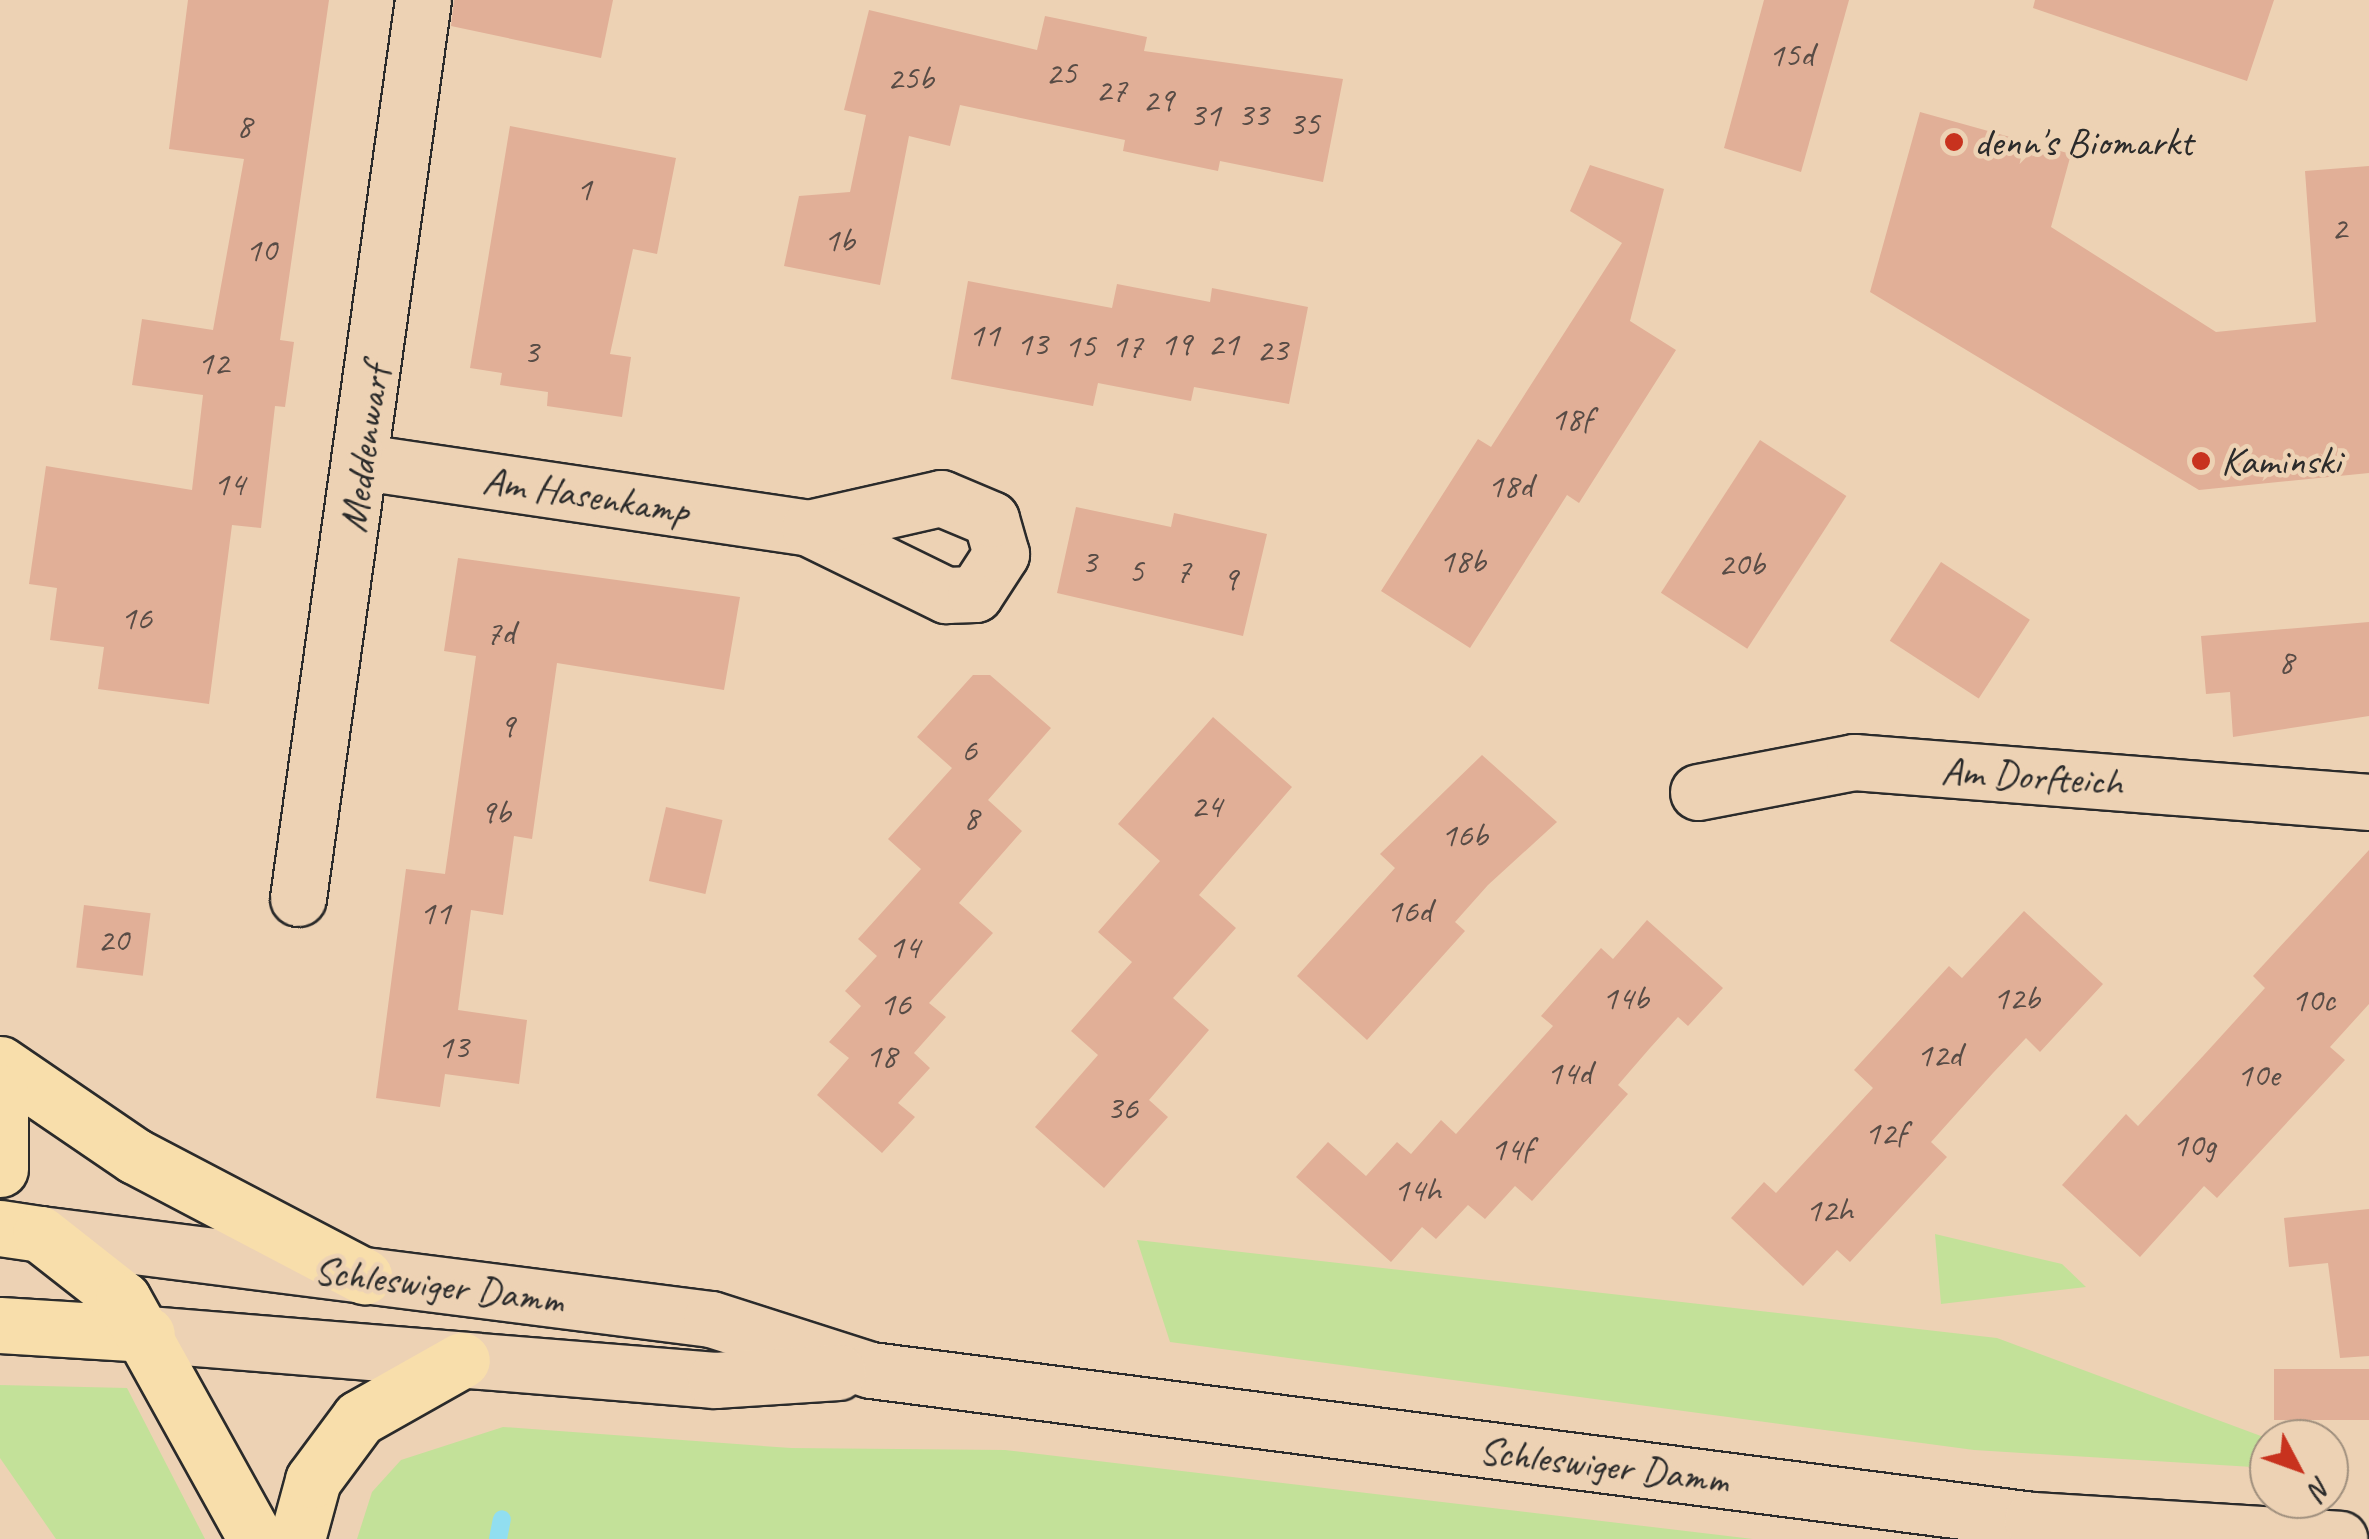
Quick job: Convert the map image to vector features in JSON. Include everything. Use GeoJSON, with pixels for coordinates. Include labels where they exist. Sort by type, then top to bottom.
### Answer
{"type":"FeatureCollection","features":[{"type":"Feature","properties":{"kind":"main road","name":"Meddenwarf"},"geometry":{"type":"LineString","coordinates":[[298,898],[363,462],[424,0]]}},
{"type":"Feature","properties":{"kind":"main road","name":"Am Hasenkamp"},"geometry":{"type":"LineString","coordinates":[[363,462],[809,528]]}},
{"type":"Feature","properties":{"kind":"main road","name":"Am Dorfteich"},"geometry":{"type":"LineString","coordinates":[[1698,792],[1854,762],[2369,802]]}},
{"type":"Feature","properties":{"kind":"main road"},"geometry":{"type":"LineString","coordinates":[[0,1064],[136,1156],[364,1276]]}},
{"type":"Feature","properties":{"kind":"main road"},"geometry":{"type":"LineString","coordinates":[[0,1092],[0,1168]]}},
{"type":"Feature","properties":{"kind":"main road"},"geometry":{"type":"LineString","coordinates":[[20,1232],[105,1278],[146,1334],[256,1539]]}},
{"type":"Feature","properties":{"kind":"main road","name":"Schleswiger Damm"},"geometry":{"type":"LineString","coordinates":[[20,1232],[710,1319],[871,1370],[2032,1520],[2340,1539]]}},
{"type":"Feature","properties":{"kind":"main road","name":"Schleswiger Damm"},"geometry":{"type":"LineString","coordinates":[[0,1325],[715,1380],[871,1370]]}},
{"type":"Feature","properties":{"kind":"main road"},"geometry":{"type":"LineString","coordinates":[[297,1539],[313,1480],[359,1418],[462,1360]]}},
{"type":"Feature","properties":{"kind":"green space"},"geometry":{"type":"Polygon","coordinates":[[[1935,1234],[2062,1264],[2086,1287],[1941,1304],[1935,1234]]]}},
{"type":"Feature","properties":{"kind":"green space"},"geometry":{"type":"Polygon","coordinates":[[[1137,1240],[1997,1338],[2249,1432],[2249,1467],[1974,1450],[1170,1342],[1137,1240]]]}},
{"type":"Feature","properties":{"kind":"green space"},"geometry":{"type":"Polygon","coordinates":[[[0,1385],[127,1388],[205,1539],[56,1539],[0,1458],[0,1385]]]}},
{"type":"Feature","properties":{"kind":"green space"},"geometry":{"type":"Polygon","coordinates":[[[503,1427],[791,1448],[1005,1450],[1753,1539],[357,1539],[372,1492],[401,1460],[503,1427]]]}},
{"type":"Feature","properties":{"kind":"building"},"geometry":{"type":"Polygon","coordinates":[[[188,0],[329,0],[280,340],[294,342],[285,407],[275,406],[261,528],[232,525],[209,704],[98,689],[104,647],[50,640],[57,588],[29,584],[46,466],[192,490],[203,395],[132,385],[142,319],[213,330],[244,159],[169,149],[188,0]]]}},
{"type":"Feature","properties":{"kind":"building"},"geometry":{"type":"Polygon","coordinates":[[[454,0],[613,0],[601,58],[451,26],[454,0]]]}},
{"type":"Feature","properties":{"kind":"building"},"geometry":{"type":"Polygon","coordinates":[[[1764,0],[1849,0],[1801,172],[1724,148],[1764,0]]]}},
{"type":"Feature","properties":{"kind":"building"},"geometry":{"type":"Polygon","coordinates":[[[2035,0],[2274,0],[2247,81],[2033,8],[2035,0]]]}},
{"type":"Feature","properties":{"kind":"building"},"geometry":{"type":"Polygon","coordinates":[[[869,10],[1037,50],[1045,16],[1147,37],[1144,51],[1343,79],[1323,182],[1220,161],[1218,171],[1170,161],[1123,151],[1125,140],[960,105],[950,146],[909,136],[880,285],[784,266],[799,196],[850,192],[866,115],[844,110],[869,10]]]}},
{"type":"Feature","properties":{"kind":"building"},"geometry":{"type":"Polygon","coordinates":[[[1920,112],[2071,154],[2051,227],[2216,332],[2316,322],[2305,171],[2369,166],[2369,473],[2199,490],[1870,292],[1920,112]]]}},
{"type":"Feature","properties":{"kind":"building"},"geometry":{"type":"Polygon","coordinates":[[[510,126],[676,158],[657,254],[633,249],[610,354],[631,357],[622,417],[547,406],[548,392],[500,385],[502,373],[470,368],[510,126]]]}},
{"type":"Feature","properties":{"kind":"building"},"geometry":{"type":"Polygon","coordinates":[[[1590,165],[1664,189],[1630,321],[1676,350],[1579,503],[1567,495],[1470,648],[1381,591],[1478,439],[1491,447],[1622,243],[1570,211],[1590,165]]]}},
{"type":"Feature","properties":{"kind":"building"},"geometry":{"type":"Polygon","coordinates":[[[968,281],[1112,308],[1117,284],[1210,302],[1212,288],[1308,307],[1289,404],[1194,387],[1191,401],[1098,383],[1093,406],[951,379],[968,281]]]}},
{"type":"Feature","properties":{"kind":"building"},"geometry":{"type":"Polygon","coordinates":[[[1760,440],[1846,496],[1747,649],[1661,593],[1760,440]]]}},
{"type":"Feature","properties":{"kind":"building"},"geometry":{"type":"Polygon","coordinates":[[[1076,507],[1171,527],[1174,513],[1267,534],[1243,636],[1057,593],[1076,507]]]}},
{"type":"Feature","properties":{"kind":"building"},"geometry":{"type":"Polygon","coordinates":[[[458,558],[740,597],[724,690],[557,663],[532,839],[514,836],[503,915],[471,910],[458,1010],[527,1020],[519,1084],[445,1074],[440,1107],[376,1098],[406,869],[445,874],[476,656],[444,651],[458,558]]]}},
{"type":"Feature","properties":{"kind":"building"},"geometry":{"type":"Polygon","coordinates":[[[1941,562],[2030,620],[1979,699],[1890,641],[1941,562]]]}},
{"type":"Feature","properties":{"kind":"building"},"geometry":{"type":"Polygon","coordinates":[[[2369,622],[2369,716],[2233,737],[2230,692],[2206,694],[2201,636],[2369,622]]]}},
{"type":"Feature","properties":{"kind":"building"},"geometry":{"type":"Polygon","coordinates":[[[973,675],[990,675],[1051,728],[988,800],[1022,831],[959,903],[993,933],[929,1003],[946,1017],[914,1053],[930,1068],[898,1103],[915,1117],[882,1153],[817,1095],[849,1058],[829,1042],[861,1006],[845,991],[877,956],[858,939],[921,869],[888,839],[952,768],[917,737],[973,675]]]}},
{"type":"Feature","properties":{"kind":"building"},"geometry":{"type":"Polygon","coordinates":[[[1213,717],[1292,787],[1199,895],[1236,928],[1173,998],[1209,1030],[1149,1100],[1168,1117],[1104,1188],[1035,1127],[1098,1055],[1071,1031],[1132,962],[1098,932],[1160,861],[1118,824],[1213,717]]]}},
{"type":"Feature","properties":{"kind":"building"},"geometry":{"type":"Polygon","coordinates":[[[1482,755],[1557,822],[1488,885],[1455,922],[1465,931],[1367,1040],[1297,976],[1395,868],[1380,854],[1482,755]]]}},
{"type":"Feature","properties":{"kind":"building"},"geometry":{"type":"Polygon","coordinates":[[[666,807],[723,820],[705,894],[649,881],[666,807]]]}},
{"type":"Feature","properties":{"kind":"building"},"geometry":{"type":"Polygon","coordinates":[[[2369,850],[2369,1004],[2330,1047],[2345,1060],[2217,1198],[2204,1186],[2140,1257],[2062,1185],[2126,1114],[2138,1126],[2204,1055],[2265,988],[2253,976],[2369,850]]]}},
{"type":"Feature","properties":{"kind":"building"},"geometry":{"type":"Polygon","coordinates":[[[84,905],[151,913],[143,976],[76,968],[84,905]]]}},
{"type":"Feature","properties":{"kind":"building"},"geometry":{"type":"Polygon","coordinates":[[[2024,911],[2103,984],[2040,1052],[2026,1038],[1931,1142],[1947,1157],[1850,1262],[1837,1250],[1803,1286],[1731,1218],[1764,1182],[1776,1193],[1873,1088],[1854,1070],[1949,966],[1962,978],[2024,911]]]}},
{"type":"Feature","properties":{"kind":"building"},"geometry":{"type":"Polygon","coordinates":[[[1647,920],[1723,988],[1688,1026],[1678,1017],[1650,1048],[1618,1085],[1628,1094],[1532,1201],[1515,1186],[1485,1219],[1468,1205],[1436,1239],[1422,1227],[1391,1262],[1296,1177],[1328,1142],[1366,1176],[1397,1142],[1411,1154],[1441,1120],[1456,1134],[1553,1026],[1541,1016],[1601,948],[1613,959],[1647,920]]]}},
{"type":"Feature","properties":{"kind":"building"},"geometry":{"type":"Polygon","coordinates":[[[2369,1209],[2369,1356],[2340,1358],[2328,1263],[2289,1267],[2284,1218],[2369,1209]]]}},
{"type":"Feature","properties":{"kind":"building"},"geometry":{"type":"Polygon","coordinates":[[[2274,1369],[2369,1369],[2369,1420],[2274,1419],[2274,1369]]]}},
{"type":"Feature","properties":{"kind":"waterway"},"geometry":{"type":"LineString","coordinates":[[498,1539],[502,1519]]}},
{"type":"Feature","properties":{"kind":"place","name":"denn's Biomarkt"},"geometry":{"type":"Point","coordinates":[1954,142]}},
{"type":"Feature","properties":{"kind":"place","name":"Kaminski"},"geometry":{"type":"Point","coordinates":[2201,461]}}]}
